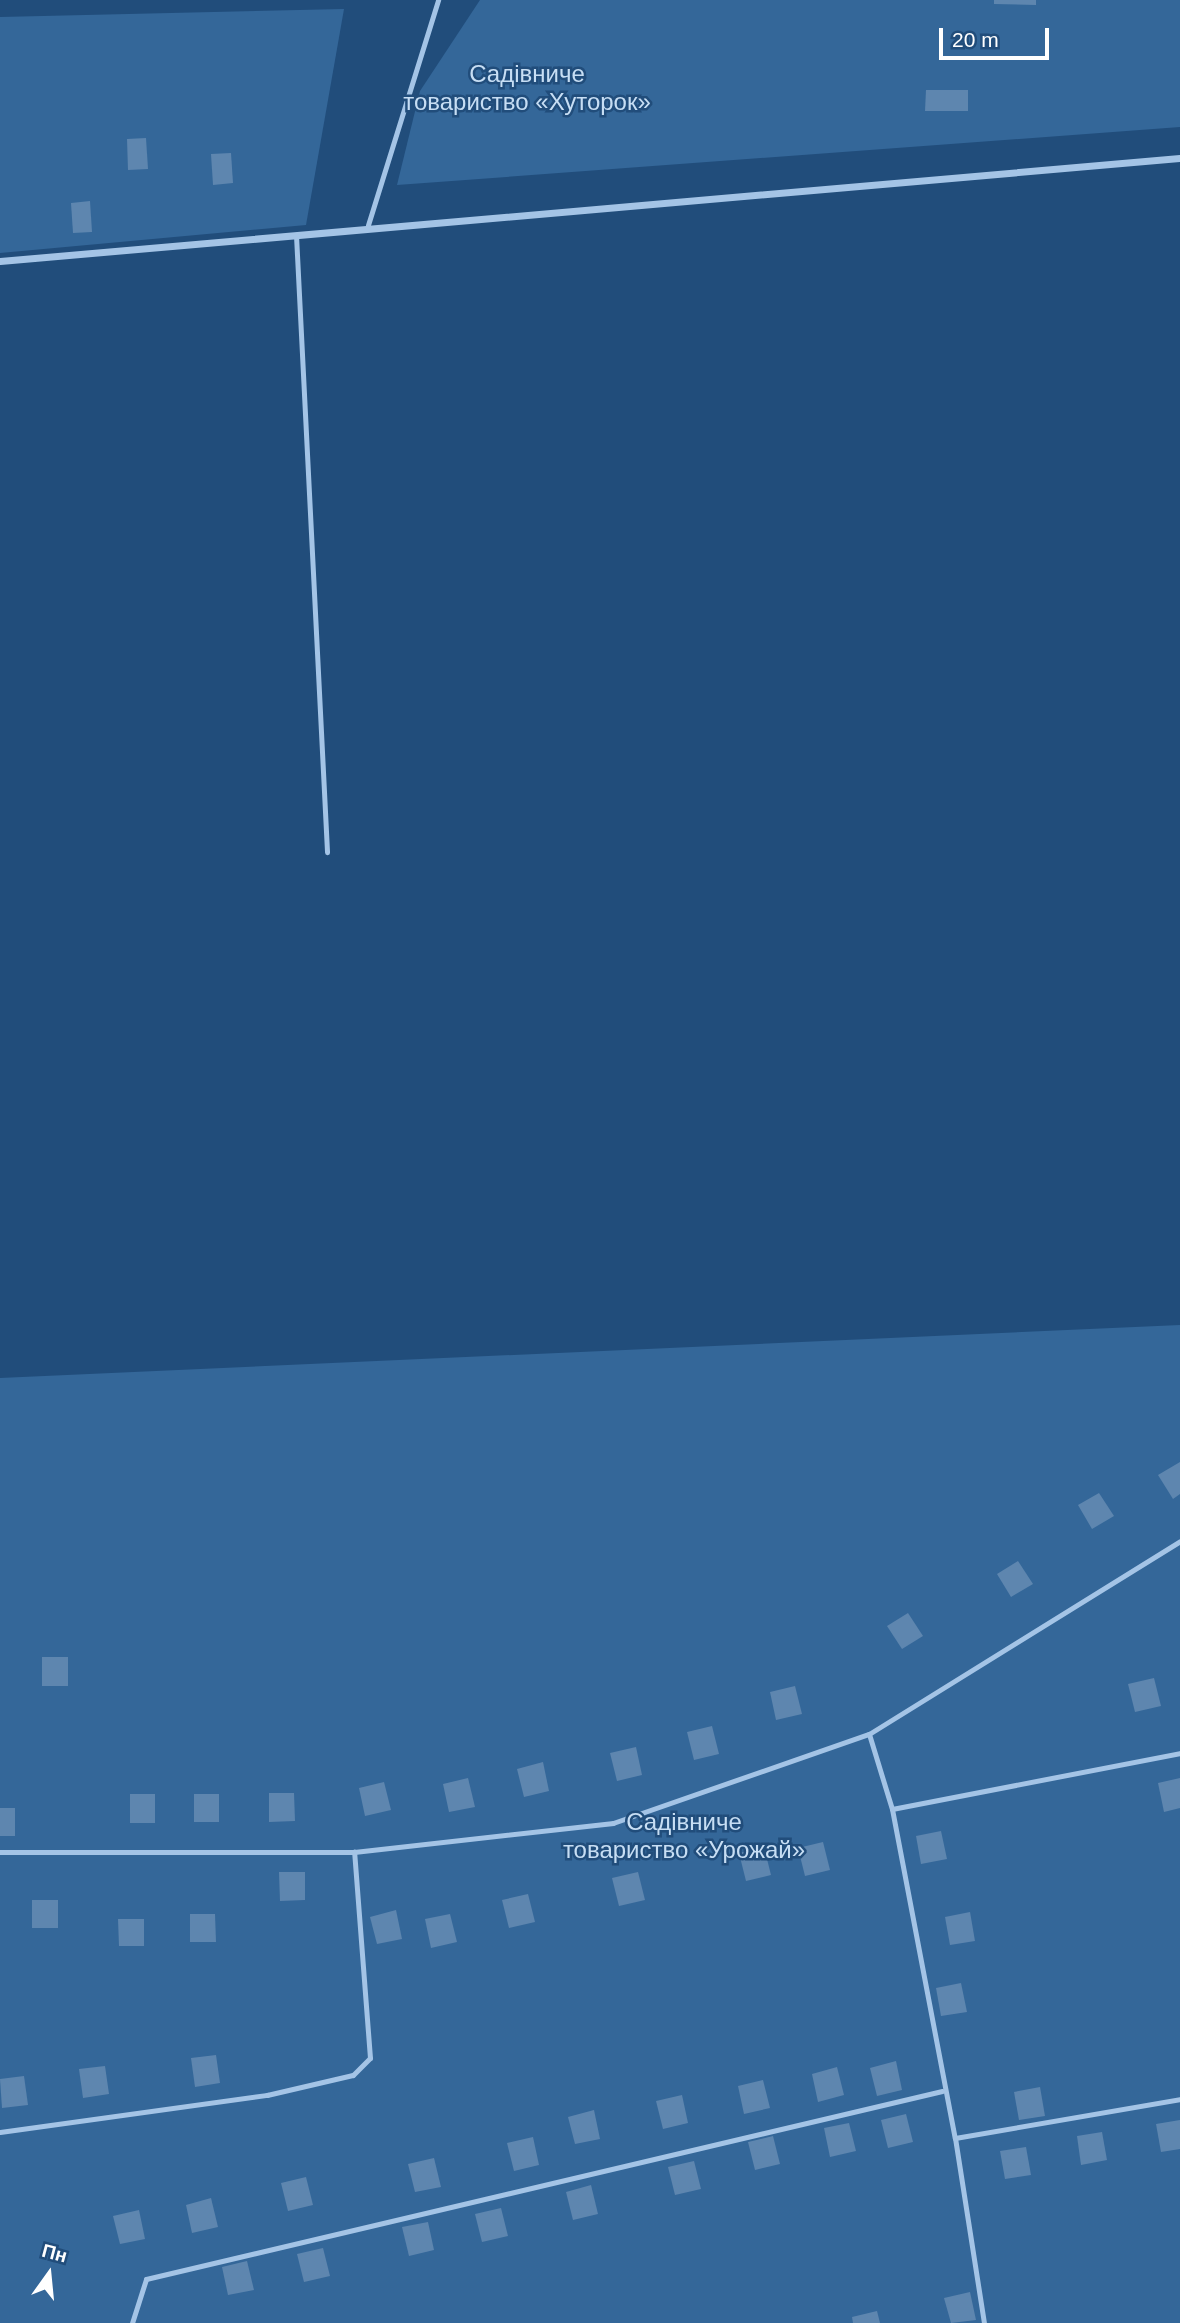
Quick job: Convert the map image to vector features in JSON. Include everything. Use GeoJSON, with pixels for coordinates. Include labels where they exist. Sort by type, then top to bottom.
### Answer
{"type":"FeatureCollection","features":[{"type":"Feature","properties":{"kind":"street"},"geometry":{"type":"LineString","coordinates":[[0,261],[296,235],[368,225],[1180,158]]}},
{"type":"Feature","properties":{"kind":"lane"},"geometry":{"type":"LineString","coordinates":[[368,225],[438,0]]}},
{"type":"Feature","properties":{"kind":"lane"},"geometry":{"type":"LineString","coordinates":[[296,235],[327,852]]}},
{"type":"Feature","properties":{"kind":"lane"},"geometry":{"type":"LineString","coordinates":[[0,1852],[354,1852],[614,1823],[869,1734],[1180,1541]]}},
{"type":"Feature","properties":{"kind":"lane"},"geometry":{"type":"LineString","coordinates":[[869,1734],[892,1809],[942,2091],[955,2138],[984,2323]]}},
{"type":"Feature","properties":{"kind":"lane"},"geometry":{"type":"LineString","coordinates":[[892,1809],[1180,1753]]}},
{"type":"Feature","properties":{"kind":"lane"},"geometry":{"type":"LineString","coordinates":[[0,2132],[267,2095],[353,2075],[370,2058],[354,1852]]}},
{"type":"Feature","properties":{"kind":"lane"},"geometry":{"type":"LineString","coordinates":[[132,2323],[146,2279],[942,2091]]}},
{"type":"Feature","properties":{"kind":"lane"},"geometry":{"type":"LineString","coordinates":[[955,2138],[1180,2099]]}},
{"type":"Feature","properties":{"kind":"green space","name":"Садівниче товариство «Хуторок»"},"geometry":{"type":"Polygon","coordinates":[[[480,0],[1180,0],[1180,127],[397,185],[420,91],[480,0]]]}},
{"type":"Feature","properties":{"kind":"green space"},"geometry":{"type":"Polygon","coordinates":[[[344,9],[306,225],[0,253],[0,17],[344,9]]]}},
{"type":"Feature","properties":{"kind":"green space","name":"Садівниче товариство «Урожай»"},"geometry":{"type":"Polygon","coordinates":[[[1180,1325],[1180,2323],[0,2323],[0,1378],[1180,1325]]]}},
{"type":"Feature","properties":{"kind":"building"},"geometry":{"type":"Polygon","coordinates":[[[994,0],[1036,0],[1036,5],[994,4],[994,0]]]}},
{"type":"Feature","properties":{"kind":"building"},"geometry":{"type":"Polygon","coordinates":[[[926,90],[968,90],[968,111],[925,111],[926,90]]]}},
{"type":"Feature","properties":{"kind":"building"},"geometry":{"type":"Polygon","coordinates":[[[146,138],[148,169],[128,170],[127,139],[146,138]]]}},
{"type":"Feature","properties":{"kind":"building"},"geometry":{"type":"Polygon","coordinates":[[[231,153],[233,183],[213,185],[211,154],[231,153]]]}},
{"type":"Feature","properties":{"kind":"building"},"geometry":{"type":"Polygon","coordinates":[[[90,201],[92,232],[73,233],[71,203],[90,201]]]}},
{"type":"Feature","properties":{"kind":"building"},"geometry":{"type":"Polygon","coordinates":[[[1180,1462],[1180,1494],[1173,1499],[1158,1475],[1180,1462]]]}},
{"type":"Feature","properties":{"kind":"building"},"geometry":{"type":"Polygon","coordinates":[[[1099,1493],[1114,1516],[1092,1529],[1078,1505],[1099,1493]]]}},
{"type":"Feature","properties":{"kind":"building"},"geometry":{"type":"Polygon","coordinates":[[[1018,1561],[1033,1584],[1011,1597],[997,1574],[1018,1561]]]}},
{"type":"Feature","properties":{"kind":"building"},"geometry":{"type":"Polygon","coordinates":[[[908,1613],[923,1636],[902,1649],[887,1626],[908,1613]]]}},
{"type":"Feature","properties":{"kind":"building"},"geometry":{"type":"Polygon","coordinates":[[[42,1657],[68,1657],[68,1686],[42,1686],[42,1657]]]}},
{"type":"Feature","properties":{"kind":"building"},"geometry":{"type":"Polygon","coordinates":[[[1154,1678],[1161,1706],[1135,1712],[1128,1684],[1154,1678]]]}},
{"type":"Feature","properties":{"kind":"building"},"geometry":{"type":"Polygon","coordinates":[[[795,1686],[802,1714],[776,1720],[770,1692],[795,1686]]]}},
{"type":"Feature","properties":{"kind":"building"},"geometry":{"type":"Polygon","coordinates":[[[712,1726],[719,1754],[694,1760],[687,1732],[712,1726]]]}},
{"type":"Feature","properties":{"kind":"building"},"geometry":{"type":"Polygon","coordinates":[[[636,1747],[642,1775],[617,1781],[610,1753],[636,1747]]]}},
{"type":"Feature","properties":{"kind":"building"},"geometry":{"type":"Polygon","coordinates":[[[543,1762],[549,1791],[524,1797],[517,1769],[543,1762]]]}},
{"type":"Feature","properties":{"kind":"building"},"geometry":{"type":"Polygon","coordinates":[[[468,1778],[475,1807],[449,1812],[443,1784],[468,1778]]]}},
{"type":"Feature","properties":{"kind":"building"},"geometry":{"type":"Polygon","coordinates":[[[1180,1778],[1180,1808],[1164,1812],[1158,1783],[1180,1778]]]}},
{"type":"Feature","properties":{"kind":"building"},"geometry":{"type":"Polygon","coordinates":[[[384,1782],[391,1810],[365,1816],[359,1788],[384,1782]]]}},
{"type":"Feature","properties":{"kind":"building"},"geometry":{"type":"Polygon","coordinates":[[[269,1793],[294,1793],[295,1821],[269,1822],[269,1793]]]}},
{"type":"Feature","properties":{"kind":"building"},"geometry":{"type":"Polygon","coordinates":[[[130,1794],[155,1794],[155,1823],[130,1823],[130,1794]]]}},
{"type":"Feature","properties":{"kind":"building"},"geometry":{"type":"Polygon","coordinates":[[[194,1794],[219,1794],[219,1822],[194,1822],[194,1794]]]}},
{"type":"Feature","properties":{"kind":"building"},"geometry":{"type":"Polygon","coordinates":[[[0,1808],[15,1808],[15,1836],[0,1836],[0,1808]]]}},
{"type":"Feature","properties":{"kind":"building"},"geometry":{"type":"Polygon","coordinates":[[[941,1831],[947,1859],[921,1864],[916,1836],[941,1831]]]}},
{"type":"Feature","properties":{"kind":"building"},"geometry":{"type":"Polygon","coordinates":[[[823,1842],[830,1870],[805,1876],[798,1848],[823,1842]]]}},
{"type":"Feature","properties":{"kind":"building"},"geometry":{"type":"Polygon","coordinates":[[[764,1847],[771,1875],[746,1881],[739,1853],[764,1847]]]}},
{"type":"Feature","properties":{"kind":"building"},"geometry":{"type":"Polygon","coordinates":[[[279,1872],[305,1872],[305,1900],[280,1901],[279,1872]]]}},
{"type":"Feature","properties":{"kind":"building"},"geometry":{"type":"Polygon","coordinates":[[[638,1872],[645,1900],[619,1906],[612,1878],[638,1872]]]}},
{"type":"Feature","properties":{"kind":"building"},"geometry":{"type":"Polygon","coordinates":[[[528,1894],[535,1922],[509,1928],[502,1900],[528,1894]]]}},
{"type":"Feature","properties":{"kind":"building"},"geometry":{"type":"Polygon","coordinates":[[[32,1900],[58,1900],[58,1928],[32,1928],[32,1900]]]}},
{"type":"Feature","properties":{"kind":"building"},"geometry":{"type":"Polygon","coordinates":[[[396,1910],[402,1939],[377,1944],[370,1917],[396,1910]]]}},
{"type":"Feature","properties":{"kind":"building"},"geometry":{"type":"Polygon","coordinates":[[[970,1912],[975,1941],[950,1945],[945,1917],[970,1912]]]}},
{"type":"Feature","properties":{"kind":"building"},"geometry":{"type":"Polygon","coordinates":[[[190,1914],[215,1914],[216,1942],[190,1942],[190,1914]]]}},
{"type":"Feature","properties":{"kind":"building"},"geometry":{"type":"Polygon","coordinates":[[[450,1914],[457,1942],[431,1948],[425,1919],[450,1914]]]}},
{"type":"Feature","properties":{"kind":"building"},"geometry":{"type":"Polygon","coordinates":[[[118,1919],[144,1919],[144,1946],[119,1946],[118,1919]]]}},
{"type":"Feature","properties":{"kind":"building"},"geometry":{"type":"Polygon","coordinates":[[[961,1983],[967,2012],[941,2016],[936,1988],[961,1983]]]}},
{"type":"Feature","properties":{"kind":"building"},"geometry":{"type":"Polygon","coordinates":[[[216,2055],[220,2083],[195,2087],[191,2058],[216,2055]]]}},
{"type":"Feature","properties":{"kind":"building"},"geometry":{"type":"Polygon","coordinates":[[[896,2061],[902,2090],[877,2096],[870,2068],[896,2061]]]}},
{"type":"Feature","properties":{"kind":"building"},"geometry":{"type":"Polygon","coordinates":[[[105,2066],[109,2094],[83,2098],[79,2069],[105,2066]]]}},
{"type":"Feature","properties":{"kind":"building"},"geometry":{"type":"Polygon","coordinates":[[[837,2067],[844,2095],[818,2102],[812,2074],[837,2067]]]}},
{"type":"Feature","properties":{"kind":"building"},"geometry":{"type":"Polygon","coordinates":[[[24,2076],[28,2105],[2,2108],[0,2079],[24,2076]]]}},
{"type":"Feature","properties":{"kind":"building"},"geometry":{"type":"Polygon","coordinates":[[[763,2080],[770,2108],[744,2114],[738,2086],[763,2080]]]}},
{"type":"Feature","properties":{"kind":"building"},"geometry":{"type":"Polygon","coordinates":[[[1040,2087],[1045,2116],[1019,2120],[1014,2092],[1040,2087]]]}},
{"type":"Feature","properties":{"kind":"building"},"geometry":{"type":"Polygon","coordinates":[[[682,2095],[688,2123],[663,2129],[656,2101],[682,2095]]]}},
{"type":"Feature","properties":{"kind":"building"},"geometry":{"type":"Polygon","coordinates":[[[594,2110],[600,2139],[575,2144],[568,2117],[594,2110]]]}},
{"type":"Feature","properties":{"kind":"building"},"geometry":{"type":"Polygon","coordinates":[[[906,2114],[913,2142],[888,2148],[881,2120],[906,2114]]]}},
{"type":"Feature","properties":{"kind":"building"},"geometry":{"type":"Polygon","coordinates":[[[1180,2120],[1180,2149],[1161,2152],[1156,2124],[1180,2120]]]}},
{"type":"Feature","properties":{"kind":"building"},"geometry":{"type":"Polygon","coordinates":[[[849,2123],[856,2151],[830,2157],[824,2128],[849,2123]]]}},
{"type":"Feature","properties":{"kind":"building"},"geometry":{"type":"Polygon","coordinates":[[[1102,2132],[1107,2160],[1081,2165],[1077,2136],[1102,2132]]]}},
{"type":"Feature","properties":{"kind":"building"},"geometry":{"type":"Polygon","coordinates":[[[773,2136],[780,2164],[755,2170],[748,2142],[773,2136]]]}},
{"type":"Feature","properties":{"kind":"building"},"geometry":{"type":"Polygon","coordinates":[[[533,2137],[539,2165],[514,2171],[507,2143],[533,2137]]]}},
{"type":"Feature","properties":{"kind":"building"},"geometry":{"type":"Polygon","coordinates":[[[1026,2147],[1031,2175],[1005,2179],[1000,2151],[1026,2147]]]}},
{"type":"Feature","properties":{"kind":"building"},"geometry":{"type":"Polygon","coordinates":[[[434,2158],[441,2187],[415,2192],[408,2164],[434,2158]]]}},
{"type":"Feature","properties":{"kind":"building"},"geometry":{"type":"Polygon","coordinates":[[[694,2161],[701,2189],[675,2195],[668,2167],[694,2161]]]}},
{"type":"Feature","properties":{"kind":"building"},"geometry":{"type":"Polygon","coordinates":[[[306,2177],[313,2205],[288,2211],[281,2183],[306,2177]]]}},
{"type":"Feature","properties":{"kind":"building"},"geometry":{"type":"Polygon","coordinates":[[[591,2185],[598,2214],[573,2220],[566,2192],[591,2185]]]}},
{"type":"Feature","properties":{"kind":"building"},"geometry":{"type":"Polygon","coordinates":[[[211,2198],[218,2227],[192,2233],[186,2205],[211,2198]]]}},
{"type":"Feature","properties":{"kind":"building"},"geometry":{"type":"Polygon","coordinates":[[[501,2208],[508,2236],[482,2242],[475,2214],[501,2208]]]}},
{"type":"Feature","properties":{"kind":"building"},"geometry":{"type":"Polygon","coordinates":[[[139,2210],[145,2239],[120,2244],[113,2216],[139,2210]]]}},
{"type":"Feature","properties":{"kind":"building"},"geometry":{"type":"Polygon","coordinates":[[[428,2222],[434,2250],[409,2256],[402,2227],[428,2222]]]}},
{"type":"Feature","properties":{"kind":"building"},"geometry":{"type":"Polygon","coordinates":[[[323,2248],[330,2276],[304,2282],[297,2254],[323,2248]]]}},
{"type":"Feature","properties":{"kind":"building"},"geometry":{"type":"Polygon","coordinates":[[[247,2261],[254,2290],[228,2295],[222,2267],[247,2261]]]}},
{"type":"Feature","properties":{"kind":"building"},"geometry":{"type":"Polygon","coordinates":[[[970,2292],[976,2320],[951,2323],[944,2298],[970,2292]]]}},
{"type":"Feature","properties":{"kind":"building"},"geometry":{"type":"Polygon","coordinates":[[[877,2311],[880,2323],[853,2323],[852,2317],[877,2311]]]}}]}
